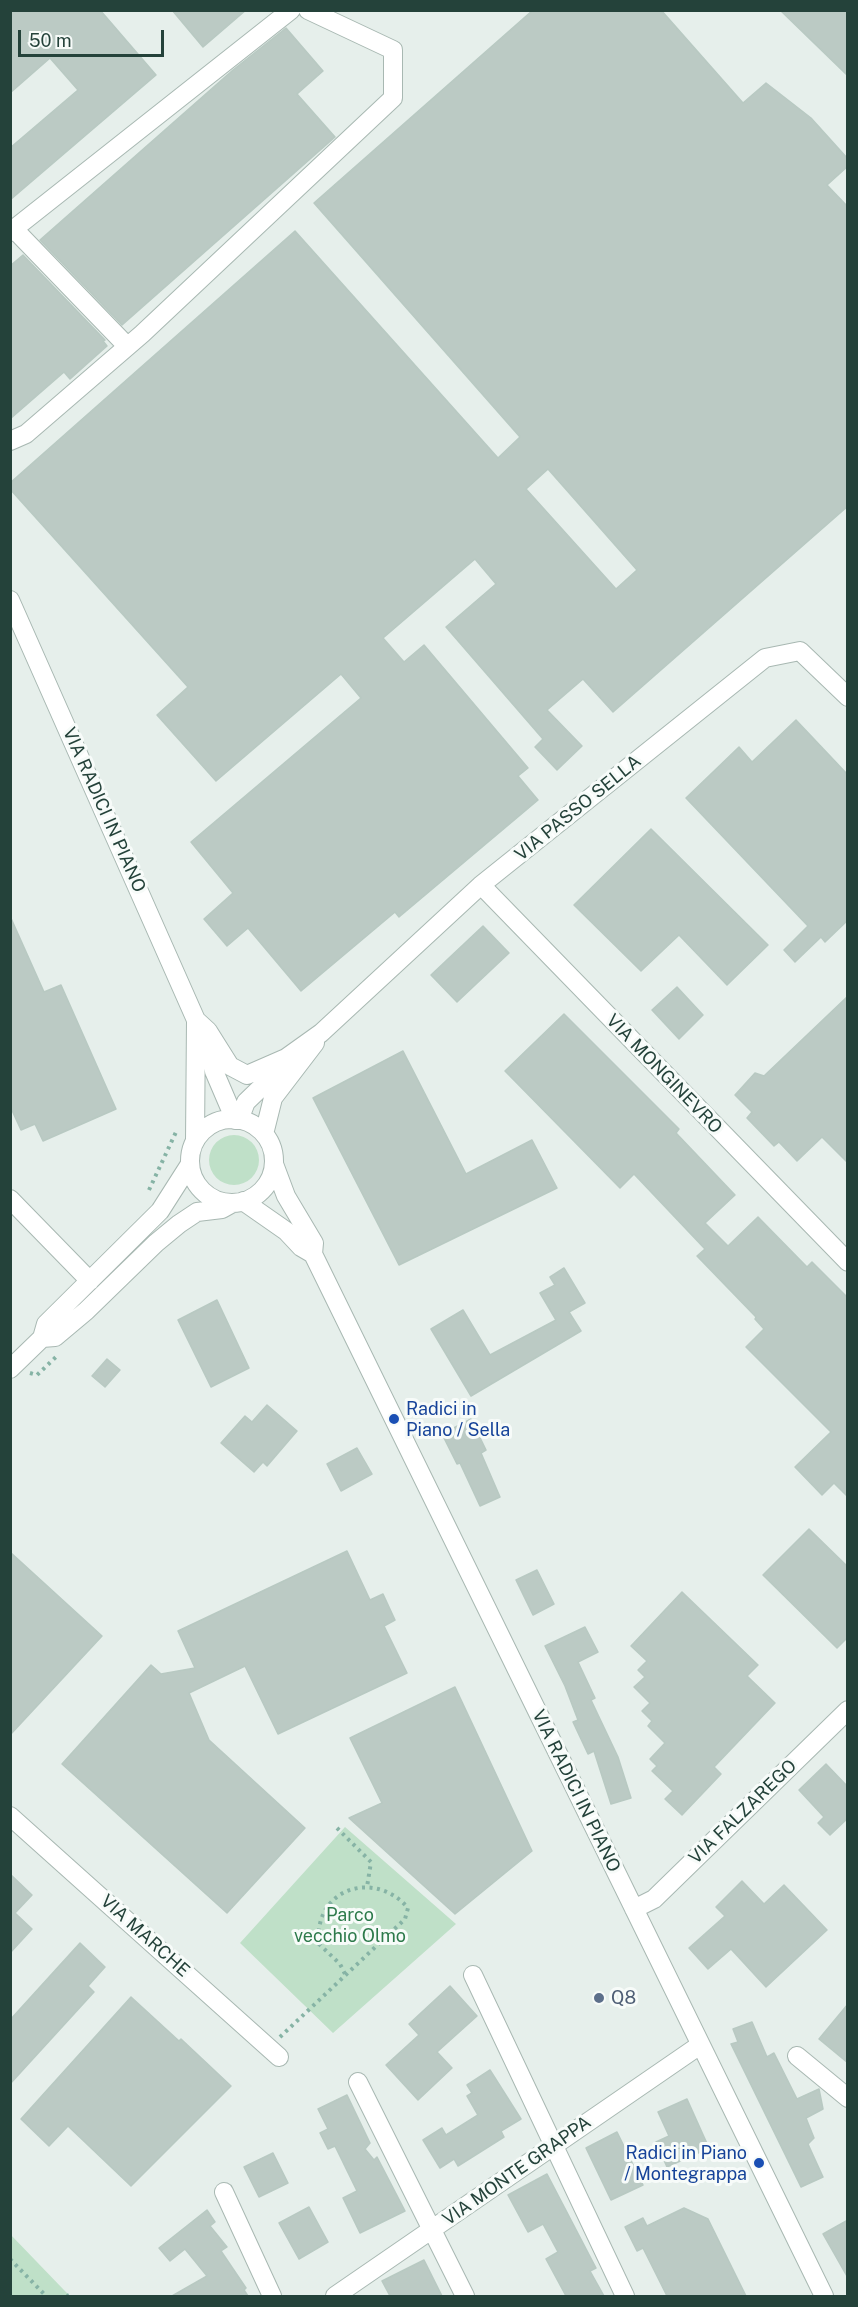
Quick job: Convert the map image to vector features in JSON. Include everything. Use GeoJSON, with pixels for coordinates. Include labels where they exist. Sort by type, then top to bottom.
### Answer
{"type":"FeatureCollection","features":[{"type":"Feature","properties":{"kind":"street"},"geometry":{"type":"LineString","coordinates":[[127,346],[12,230],[291,10]]}},
{"type":"Feature","properties":{"kind":"street"},"geometry":{"type":"LineString","coordinates":[[10,441],[26,434],[159,319],[393,98],[393,50],[308,10]]}},
{"type":"Feature","properties":{"kind":"street","name":"VIA RADICI IN PIANO"},"geometry":{"type":"LineString","coordinates":[[10,600],[202,1026]]}},
{"type":"Feature","properties":{"kind":"street","name":"VIA PASSO SELLA"},"geometry":{"type":"LineString","coordinates":[[202,1026],[230,1066],[247,1075],[286,1058],[321,1033],[481,885],[765,658],[800,651],[848,697]]}},
{"type":"Feature","properties":{"kind":"street","name":"VIA MONGINEVRO"},"geometry":{"type":"LineString","coordinates":[[481,885],[848,1262]]}},
{"type":"Feature","properties":{"kind":"street"},"geometry":{"type":"LineString","coordinates":[[202,1026],[214,1071],[237,1120]]}},
{"type":"Feature","properties":{"kind":"street"},"geometry":{"type":"LineString","coordinates":[[10,1369],[42,1338],[46,1324],[160,1211],[190,1164],[195,1141],[202,1026]]}},
{"type":"Feature","properties":{"kind":"street","name":"VIA PASSO SELLA"},"geometry":{"type":"LineString","coordinates":[[264,1134],[273,1098],[321,1033]]}},
{"type":"Feature","properties":{"kind":"street","name":"VIA PASSO SELLA"},"geometry":{"type":"LineString","coordinates":[[237,1120],[246,1102],[277,1072],[286,1058]]}},
{"type":"Feature","properties":{"kind":"street"},"geometry":{"type":"LineString","coordinates":[[42,1338],[54,1336],[86,1311],[179,1224],[197,1212],[222,1209],[264,1188],[274,1164],[273,1154],[264,1134],[247,1122],[237,1120],[209,1126],[195,1141]]}},
{"type":"Feature","properties":{"kind":"street"},"geometry":{"type":"LineString","coordinates":[[190,1164],[193,1176],[209,1196],[238,1202],[286,1231],[301,1247],[313,1254]]}},
{"type":"Feature","properties":{"kind":"street","name":"VIA RADICI IN PIANO"},"geometry":{"type":"LineString","coordinates":[[274,1164],[286,1197],[314,1243],[313,1254],[824,2296]]}},
{"type":"Feature","properties":{"kind":"street"},"geometry":{"type":"LineString","coordinates":[[10,1199],[90,1281]]}},
{"type":"Feature","properties":{"kind":"street","name":"VIA FALZAREGO"},"geometry":{"type":"LineString","coordinates":[[634,1909],[654,1899],[848,1710]]}},
{"type":"Feature","properties":{"kind":"street","name":"VIA MARCHE"},"geometry":{"type":"LineString","coordinates":[[10,1816],[274,2052]]}},
{"type":"Feature","properties":{"kind":"street"},"geometry":{"type":"LineString","coordinates":[[473,1975],[625,2296]]}},
{"type":"Feature","properties":{"kind":"street","name":"VIA MONTE GRAPPA"},"geometry":{"type":"LineString","coordinates":[[335,2296],[700,2045]]}},
{"type":"Feature","properties":{"kind":"street"},"geometry":{"type":"LineString","coordinates":[[797,2056],[848,2098]]}},
{"type":"Feature","properties":{"kind":"street"},"geometry":{"type":"LineString","coordinates":[[358,2082],[465,2296]]}},
{"type":"Feature","properties":{"kind":"street"},"geometry":{"type":"LineString","coordinates":[[224,2192],[272,2296]]}},
{"type":"Feature","properties":{"kind":"path"},"geometry":{"type":"LineString","coordinates":[[148,1193],[178,1125]]}},
{"type":"Feature","properties":{"kind":"path"},"geometry":{"type":"LineString","coordinates":[[337,1828],[371,1862],[367,1887]]}},
{"type":"Feature","properties":{"kind":"path"},"geometry":{"type":"LineString","coordinates":[[274,2052],[345,1974],[405,1918],[408,1908],[398,1896],[367,1887],[350,1889],[323,1910],[317,1926],[319,1944],[340,1964],[345,1974]]}},
{"type":"Feature","properties":{"kind":"path"},"geometry":{"type":"LineString","coordinates":[[10,2259],[46,2296]]}},
{"type":"Feature","properties":{"kind":"green space"},"geometry":{"type":"Polygon","coordinates":[[[234,1135],[252,1142],[259,1160],[252,1178],[234,1185],[216,1178],[209,1160],[216,1142],[234,1135]]]}},
{"type":"Feature","properties":{"kind":"green space","name":"Parco vecchio Olmo"},"geometry":{"type":"Polygon","coordinates":[[[345,1827],[456,1924],[333,2033],[240,1943],[345,1827]]]}},
{"type":"Feature","properties":{"kind":"green space"},"geometry":{"type":"Polygon","coordinates":[[[10,2234],[63,2289],[70,2296],[11,2296],[10,2234]]]}},
{"type":"Feature","properties":{"kind":"building"},"geometry":{"type":"Polygon","coordinates":[[[10,10],[100,10],[156,75],[10,200],[10,148],[78,90],[50,58],[10,93],[10,10]]]}},
{"type":"Feature","properties":{"kind":"building"},"geometry":{"type":"Polygon","coordinates":[[[172,10],[246,10],[203,47],[172,10]]]}},
{"type":"Feature","properties":{"kind":"building"},"geometry":{"type":"Polygon","coordinates":[[[533,10],[661,10],[743,103],[766,83],[811,118],[848,159],[848,166],[827,185],[848,207],[848,506],[613,712],[583,679],[547,710],[582,746],[557,770],[535,747],[543,739],[446,627],[496,584],[475,559],[383,638],[404,662],[424,645],[528,768],[518,776],[538,800],[399,917],[395,912],[301,991],[248,928],[227,946],[204,919],[233,893],[191,842],[361,698],[341,674],[216,781],[157,715],[188,687],[10,489],[10,483],[295,231],[498,458],[520,437],[314,203],[533,10]],[[548,469],[526,489],[616,589],[637,570],[548,469]]]}},
{"type":"Feature","properties":{"kind":"building"},"geometry":{"type":"Polygon","coordinates":[[[780,10],[848,10],[848,76],[780,10]]]}},
{"type":"Feature","properties":{"kind":"building"},"geometry":{"type":"Polygon","coordinates":[[[286,28],[323,71],[297,94],[335,137],[122,325],[40,240],[233,70],[286,28]]]}},
{"type":"Feature","properties":{"kind":"building"},"geometry":{"type":"Polygon","coordinates":[[[23,255],[105,340],[103,341],[107,346],[70,379],[64,372],[10,419],[10,266],[23,255]]]}},
{"type":"Feature","properties":{"kind":"building"},"geometry":{"type":"Polygon","coordinates":[[[796,720],[848,775],[848,920],[825,942],[821,937],[795,962],[784,950],[808,926],[686,798],[739,747],[752,762],[796,720]]]}},
{"type":"Feature","properties":{"kind":"building"},"geometry":{"type":"Polygon","coordinates":[[[651,829],[768,945],[727,985],[679,935],[641,971],[574,905],[651,829]]]}},
{"type":"Feature","properties":{"kind":"building"},"geometry":{"type":"Polygon","coordinates":[[[10,916],[44,992],[61,985],[116,1109],[43,1141],[35,1124],[21,1130],[10,1106],[10,916]]]}},
{"type":"Feature","properties":{"kind":"building"},"geometry":{"type":"Polygon","coordinates":[[[483,926],[509,953],[457,1002],[431,975],[483,926]]]}},
{"type":"Feature","properties":{"kind":"building"},"geometry":{"type":"Polygon","coordinates":[[[677,987],[703,1015],[679,1039],[652,1010],[677,987]]]}},
{"type":"Feature","properties":{"kind":"building"},"geometry":{"type":"Polygon","coordinates":[[[848,996],[848,1163],[822,1137],[797,1161],[779,1142],[774,1146],[747,1118],[752,1112],[735,1095],[755,1073],[764,1076],[848,996]]]}},
{"type":"Feature","properties":{"kind":"building"},"geometry":{"type":"Polygon","coordinates":[[[564,1014],[679,1129],[676,1133],[735,1195],[705,1223],[728,1246],[758,1217],[807,1267],[812,1262],[848,1298],[848,1497],[834,1483],[822,1495],[795,1467],[831,1432],[746,1347],[764,1329],[755,1319],[756,1317],[697,1256],[705,1249],[634,1174],[620,1188],[505,1071],[564,1014]]]}},
{"type":"Feature","properties":{"kind":"building"},"geometry":{"type":"Polygon","coordinates":[[[403,1051],[466,1174],[532,1140],[557,1188],[399,1265],[313,1098],[403,1051]]]}},
{"type":"Feature","properties":{"kind":"building"},"geometry":{"type":"Polygon","coordinates":[[[564,1268],[585,1303],[569,1312],[581,1331],[471,1396],[431,1329],[463,1310],[490,1355],[556,1320],[540,1293],[555,1285],[550,1277],[564,1268]]]}},
{"type":"Feature","properties":{"kind":"building"},"geometry":{"type":"Polygon","coordinates":[[[217,1300],[249,1368],[211,1387],[178,1320],[217,1300]]]}},
{"type":"Feature","properties":{"kind":"building"},"geometry":{"type":"Polygon","coordinates":[[[107,1359],[120,1370],[105,1387],[92,1376],[107,1359]]]}},
{"type":"Feature","properties":{"kind":"building"},"geometry":{"type":"Polygon","coordinates":[[[267,1405],[297,1431],[267,1466],[263,1462],[254,1472],[221,1443],[245,1416],[252,1422],[267,1405]]]}},
{"type":"Feature","properties":{"kind":"building"},"geometry":{"type":"Polygon","coordinates":[[[471,1419],[486,1450],[481,1453],[500,1497],[480,1506],[460,1463],[457,1464],[442,1434],[471,1419]]]}},
{"type":"Feature","properties":{"kind":"building"},"geometry":{"type":"Polygon","coordinates":[[[357,1448],[372,1474],[341,1491],[327,1464],[357,1448]]]}},
{"type":"Feature","properties":{"kind":"building"},"geometry":{"type":"Polygon","coordinates":[[[809,1529],[848,1567],[848,1637],[837,1648],[763,1575],[809,1529]]]}},
{"type":"Feature","properties":{"kind":"building"},"geometry":{"type":"Polygon","coordinates":[[[347,1551],[370,1600],[383,1594],[395,1620],[384,1626],[407,1673],[278,1734],[245,1666],[189,1693],[209,1740],[305,1828],[227,1913],[62,1764],[151,1665],[161,1674],[195,1668],[178,1631],[347,1551]]]}},
{"type":"Feature","properties":{"kind":"building"},"geometry":{"type":"Polygon","coordinates":[[[10,1552],[102,1636],[10,1735],[10,1552]]]}},
{"type":"Feature","properties":{"kind":"building"},"geometry":{"type":"Polygon","coordinates":[[[537,1570],[554,1604],[533,1615],[516,1580],[537,1570]]]}},
{"type":"Feature","properties":{"kind":"building"},"geometry":{"type":"Polygon","coordinates":[[[682,1592],[758,1665],[747,1676],[775,1703],[714,1767],[721,1774],[682,1815],[665,1799],[673,1791],[652,1771],[657,1766],[650,1759],[665,1743],[648,1726],[652,1721],[642,1711],[650,1703],[634,1687],[645,1677],[638,1670],[647,1661],[631,1646],[682,1592]]]}},
{"type":"Feature","properties":{"kind":"building"},"geometry":{"type":"Polygon","coordinates":[[[585,1627],[598,1652],[578,1662],[595,1698],[591,1700],[618,1757],[631,1798],[611,1804],[594,1751],[588,1754],[573,1722],[578,1720],[565,1686],[545,1646],[585,1627]]]}},
{"type":"Feature","properties":{"kind":"building"},"geometry":{"type":"Polygon","coordinates":[[[455,1687],[532,1851],[455,1914],[349,1818],[382,1803],[350,1738],[455,1687]]]}},
{"type":"Feature","properties":{"kind":"building"},"geometry":{"type":"Polygon","coordinates":[[[826,1764],[848,1787],[848,1818],[830,1835],[818,1823],[824,1817],[799,1790],[826,1764]]]}},
{"type":"Feature","properties":{"kind":"building"},"geometry":{"type":"Polygon","coordinates":[[[10,1874],[32,1895],[15,1913],[32,1929],[10,1953],[10,1874]]]}},
{"type":"Feature","properties":{"kind":"building"},"geometry":{"type":"Polygon","coordinates":[[[742,1881],[764,1904],[784,1885],[827,1930],[766,1987],[731,1949],[708,1969],[689,1948],[725,1916],[716,1907],[742,1881]]]}},
{"type":"Feature","properties":{"kind":"building"},"geometry":{"type":"Polygon","coordinates":[[[80,1943],[105,1967],[88,1986],[94,1992],[10,2084],[10,2020],[80,1943]]]}},
{"type":"Feature","properties":{"kind":"building"},"geometry":{"type":"Polygon","coordinates":[[[450,1986],[477,2016],[437,2052],[452,2068],[418,2100],[386,2065],[419,2035],[409,2024],[450,1986]]]}},
{"type":"Feature","properties":{"kind":"building"},"geometry":{"type":"Polygon","coordinates":[[[131,1997],[179,2041],[181,2039],[231,2086],[131,2186],[68,2126],[49,2146],[21,2119],[131,1997]]]}},
{"type":"Feature","properties":{"kind":"building"},"geometry":{"type":"Polygon","coordinates":[[[848,2004],[848,2063],[819,2039],[848,2004]]]}},
{"type":"Feature","properties":{"kind":"building"},"geometry":{"type":"Polygon","coordinates":[[[752,2022],[767,2057],[774,2053],[797,2099],[819,2089],[823,2109],[806,2118],[814,2138],[808,2144],[823,2177],[801,2187],[731,2044],[738,2042],[733,2029],[752,2022]]]}},
{"type":"Feature","properties":{"kind":"building"},"geometry":{"type":"Polygon","coordinates":[[[490,2070],[521,2119],[501,2131],[504,2137],[458,2166],[454,2159],[440,2168],[423,2140],[442,2128],[446,2135],[478,2115],[467,2096],[472,2093],[467,2085],[490,2070]]]}},
{"type":"Feature","properties":{"kind":"building"},"geometry":{"type":"Polygon","coordinates":[[[347,2095],[370,2143],[365,2149],[374,2160],[377,2157],[405,2211],[360,2233],[343,2198],[357,2191],[335,2146],[328,2149],[320,2133],[328,2129],[318,2109],[347,2095]]]}},
{"type":"Feature","properties":{"kind":"building"},"geometry":{"type":"Polygon","coordinates":[[[687,2099],[709,2148],[667,2167],[656,2142],[669,2136],[658,2112],[687,2099]]]}},
{"type":"Feature","properties":{"kind":"building"},"geometry":{"type":"Polygon","coordinates":[[[617,2132],[643,2185],[611,2200],[586,2148],[617,2132]]]}},
{"type":"Feature","properties":{"kind":"building"},"geometry":{"type":"Polygon","coordinates":[[[273,2153],[288,2183],[259,2197],[244,2167],[273,2153]]]}},
{"type":"Feature","properties":{"kind":"building"},"geometry":{"type":"Polygon","coordinates":[[[547,2174],[596,2268],[590,2271],[604,2296],[566,2296],[546,2259],[558,2252],[543,2224],[528,2232],[508,2195],[547,2174]]]}},
{"type":"Feature","properties":{"kind":"building"},"geometry":{"type":"Polygon","coordinates":[[[309,2207],[328,2242],[299,2259],[279,2223],[309,2207]]]}},
{"type":"Feature","properties":{"kind":"building"},"geometry":{"type":"Polygon","coordinates":[[[684,2208],[708,2219],[746,2296],[667,2296],[643,2248],[637,2251],[625,2227],[643,2218],[647,2226],[684,2208]]]}},
{"type":"Feature","properties":{"kind":"building"},"geometry":{"type":"Polygon","coordinates":[[[207,2210],[215,2222],[210,2226],[227,2247],[221,2251],[246,2288],[244,2290],[248,2296],[172,2296],[207,2276],[185,2249],[170,2261],[159,2248],[207,2210]]]}},
{"type":"Feature","properties":{"kind":"building"},"geometry":{"type":"Polygon","coordinates":[[[848,2220],[848,2278],[823,2234],[848,2220]]]}},
{"type":"Feature","properties":{"kind":"building"},"geometry":{"type":"Polygon","coordinates":[[[424,2260],[442,2296],[390,2296],[382,2281],[424,2260]]]}},
{"type":"Feature","properties":{"kind":"place","name":"Radici in Piano / Sella"},"geometry":{"type":"Point","coordinates":[394,1419]}},
{"type":"Feature","properties":{"kind":"place","name":"Q8"},"geometry":{"type":"Point","coordinates":[599,1998]}},
{"type":"Feature","properties":{"kind":"place","name":"Radici in Piano / Montegrappa"},"geometry":{"type":"Point","coordinates":[759,2163]}}]}
